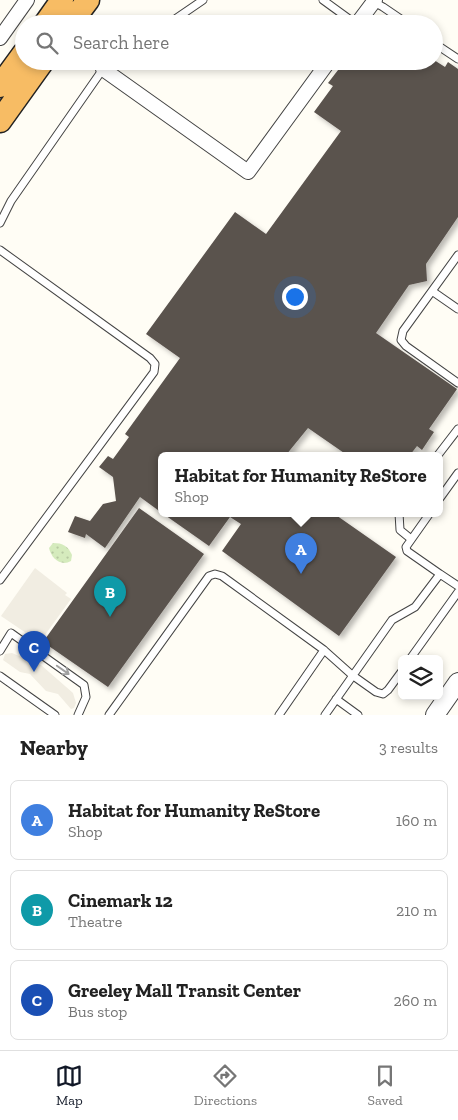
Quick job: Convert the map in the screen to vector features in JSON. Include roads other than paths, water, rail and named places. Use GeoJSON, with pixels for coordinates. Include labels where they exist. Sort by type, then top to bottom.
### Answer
{"type":"FeatureCollection","features":[{"type":"Feature","properties":{"kind":"highway"},"geometry":{"type":"LineString","coordinates":[[51,15],[62,0]]}},
{"type":"Feature","properties":{"kind":"highway"},"geometry":{"type":"LineString","coordinates":[[77,15],[88,0]]}},
{"type":"Feature","properties":{"kind":"highway"},"geometry":{"type":"LineString","coordinates":[[0,121],[17,70]]}},
{"type":"Feature","properties":{"kind":"highway"},"geometry":{"type":"LineString","coordinates":[[0,127],[8,93],[33,70]]}},
{"type":"Feature","properties":{"kind":"street"},"geometry":{"type":"LineString","coordinates":[[16,15],[27,0]]}},
{"type":"Feature","properties":{"kind":"street"},"geometry":{"type":"LineString","coordinates":[[363,15],[373,1]]}},
{"type":"Feature","properties":{"kind":"street"},"geometry":{"type":"LineString","coordinates":[[0,38],[15,17]]}},
{"type":"Feature","properties":{"kind":"street"},"geometry":{"type":"LineString","coordinates":[[115,70],[248,172],[322,70]]}},
{"type":"Feature","properties":{"kind":"street"},"geometry":{"type":"LineString","coordinates":[[435,715],[458,682]]}},
{"type":"Feature","properties":{"kind":"lane"},"geometry":{"type":"LineString","coordinates":[[181,15],[203,0]]}},
{"type":"Feature","properties":{"kind":"lane"},"geometry":{"type":"LineString","coordinates":[[322,0],[343,15]]}},
{"type":"Feature","properties":{"kind":"lane"},"geometry":{"type":"LineString","coordinates":[[373,1],[395,15]]}},
{"type":"Feature","properties":{"kind":"lane"},"geometry":{"type":"LineString","coordinates":[[443,49],[458,59]]}},
{"type":"Feature","properties":{"kind":"lane"},"geometry":{"type":"LineString","coordinates":[[0,223],[11,201],[104,70]]}},
{"type":"Feature","properties":{"kind":"lane"},"geometry":{"type":"LineString","coordinates":[[0,250],[150,358],[155,364],[154,372],[0,580]]}},
{"type":"Feature","properties":{"kind":"lane"},"geometry":{"type":"LineString","coordinates":[[458,255],[403,331],[401,340],[406,346],[458,383]]}},
{"type":"Feature","properties":{"kind":"lane"},"geometry":{"type":"LineString","coordinates":[[432,291],[458,309]]}},
{"type":"Feature","properties":{"kind":"lane"},"geometry":{"type":"LineString","coordinates":[[440,452],[458,429]]}},
{"type":"Feature","properties":{"kind":"lane"},"geometry":{"type":"LineString","coordinates":[[443,494],[458,472]]}},
{"type":"Feature","properties":{"kind":"lane"},"geometry":{"type":"LineString","coordinates":[[399,517],[400,530],[411,538]]}},
{"type":"Feature","properties":{"kind":"lane"},"geometry":{"type":"LineString","coordinates":[[427,517],[411,538],[406,547],[407,550],[458,586]]}},
{"type":"Feature","properties":{"kind":"lane"},"geometry":{"type":"LineString","coordinates":[[109,715],[209,576],[215,574],[228,580],[324,650],[352,675],[376,692],[383,694],[398,676]]}},
{"type":"Feature","properties":{"kind":"lane"},"geometry":{"type":"LineString","coordinates":[[325,715],[392,620],[415,607],[440,574]]}},
{"type":"Feature","properties":{"kind":"lane"},"geometry":{"type":"LineString","coordinates":[[413,655],[458,592]]}},
{"type":"Feature","properties":{"kind":"lane"},"geometry":{"type":"LineString","coordinates":[[0,651],[11,633],[84,685],[86,697],[78,715]]}},
{"type":"Feature","properties":{"kind":"lane"},"geometry":{"type":"LineString","coordinates":[[279,715],[324,650]]}},
{"type":"Feature","properties":{"kind":"lane"},"geometry":{"type":"LineString","coordinates":[[0,676],[55,715]]}},
{"type":"Feature","properties":{"kind":"lane"},"geometry":{"type":"LineString","coordinates":[[336,699],[358,715]]}},
{"type":"Feature","properties":{"kind":"place","name":"Habitat for Humanity ReStore"},"geometry":{"type":"Point","coordinates":[301,574]}},
{"type":"Feature","properties":{"kind":"place","name":"Cinemark 12"},"geometry":{"type":"Point","coordinates":[110,617]}},
{"type":"Feature","properties":{"kind":"place","name":"Greeley Mall Transit Center"},"geometry":{"type":"Point","coordinates":[34,672]}}]}
